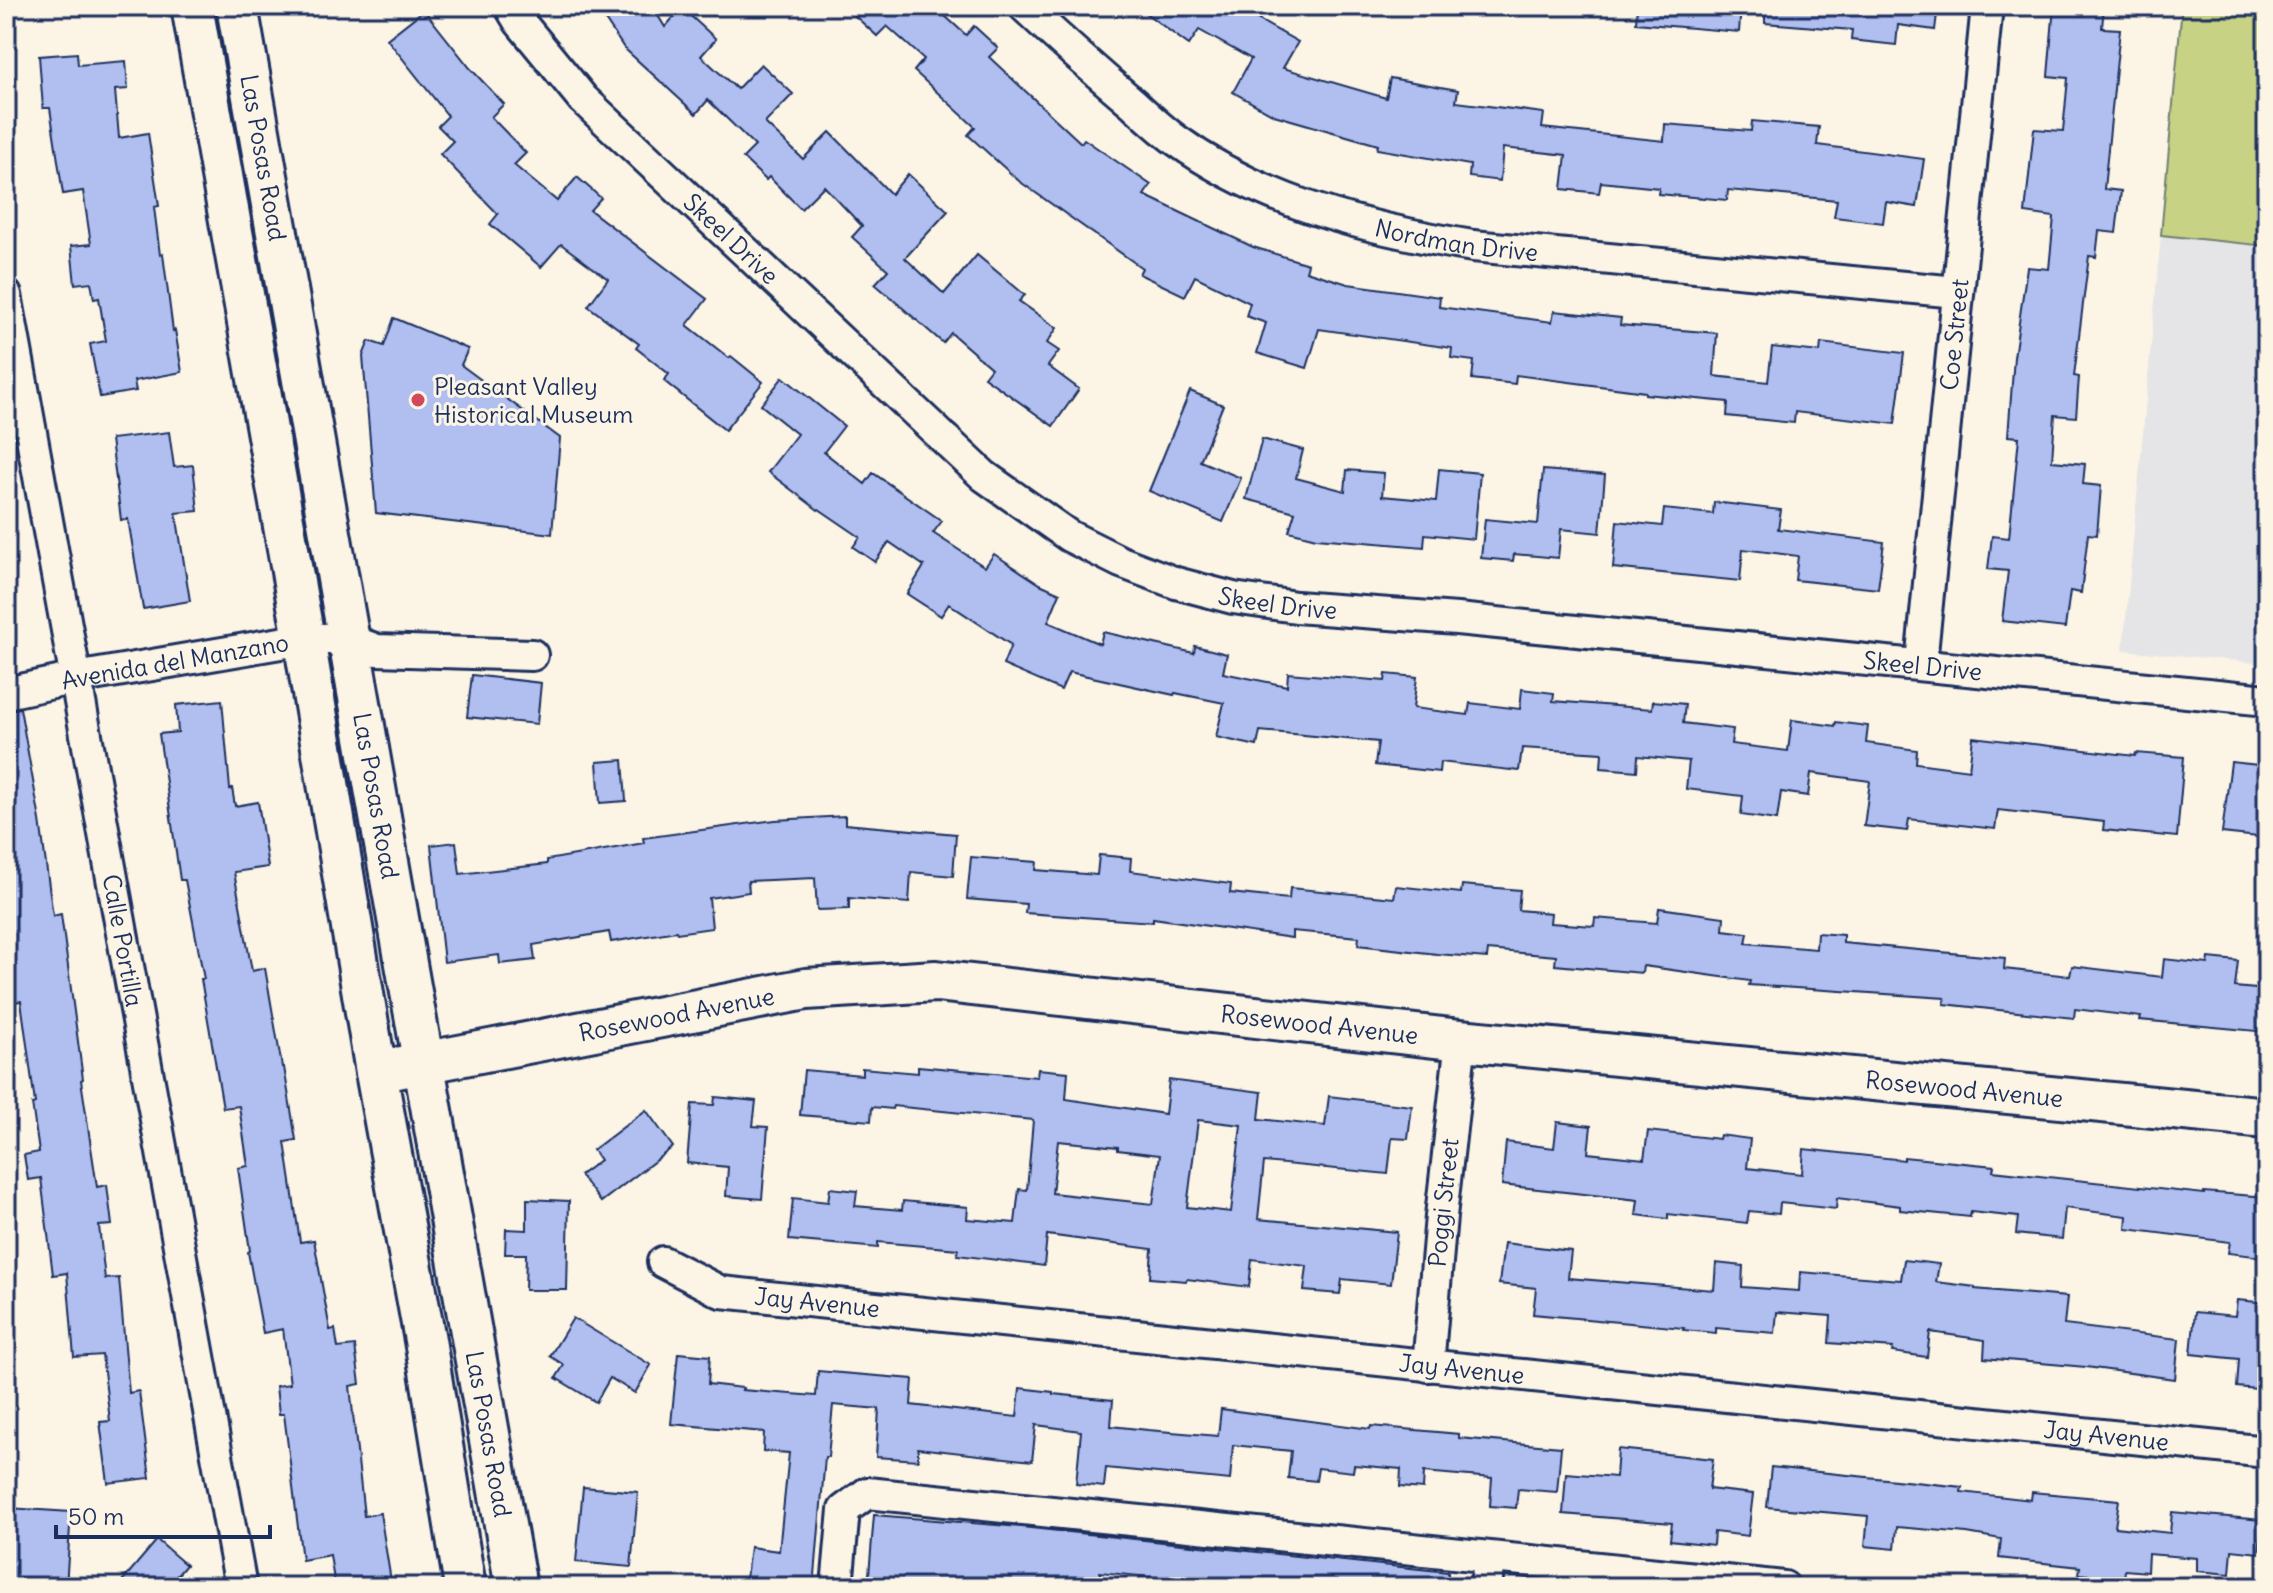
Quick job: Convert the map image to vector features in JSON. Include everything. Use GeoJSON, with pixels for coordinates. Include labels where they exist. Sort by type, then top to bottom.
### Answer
{"type":"FeatureCollection","features":[{"type":"Feature","properties":{"kind":"main road","name":"Las Posas Road"},"geometry":{"type":"LineString","coordinates":[[192,6],[304,639],[465,1587]]}},
{"type":"Feature","properties":{"kind":"main road","name":"Las Posas Road"},"geometry":{"type":"LineString","coordinates":[[237,6],[516,1587]]}},
{"type":"Feature","properties":{"kind":"main road","name":"Rosewood Avenue"},"geometry":{"type":"LineString","coordinates":[[376,1072],[806,989],[936,981],[1461,1040],[2267,1118]]}},
{"type":"Feature","properties":{"kind":"street","name":"Skeel Drive"},"geometry":{"type":"LineString","coordinates":[[510,6],[583,99],[984,476],[1069,536],[1121,562],[1176,583],[1296,607],[1457,619],[1921,663],[2267,700]]}},
{"type":"Feature","properties":{"kind":"street","name":"Nordman Drive"},"geometry":{"type":"LineString","coordinates":[[1024,6],[1175,140],[1219,168],[1267,192],[1323,214],[1473,246],[1957,292]]}},
{"type":"Feature","properties":{"kind":"street","name":"Coe Street"},"geometry":{"type":"LineString","coordinates":[[1921,663],[1987,6]]}},
{"type":"Feature","properties":{"kind":"street","name":"Calle Portilla"},"geometry":{"type":"LineString","coordinates":[[6,295],[241,1587]]}},
{"type":"Feature","properties":{"kind":"street","name":"Avenida del Manzano"},"geometry":{"type":"LineString","coordinates":[[6,693],[304,639],[347,639],[377,650],[532,655]]}},
{"type":"Feature","properties":{"kind":"street","name":"Poggi Street"},"geometry":{"type":"LineString","coordinates":[[1428,1366],[1461,1040]]}},
{"type":"Feature","properties":{"kind":"street","name":"Jay Avenue"},"geometry":{"type":"LineString","coordinates":[[663,1262],[721,1292],[2267,1452]]}},
{"type":"Feature","properties":{"kind":"street"},"geometry":{"type":"LineString","coordinates":[[837,1587],[844,1510],[867,1493],[1488,1572],[1784,1587]]}},
{"type":"Feature","properties":{"kind":"shaded area"},"geometry":{"type":"Polygon","coordinates":[[[2161,235],[2267,246],[2267,664],[2123,650],[2161,235]]]}},
{"type":"Feature","properties":{"kind":"green space"},"geometry":{"type":"Polygon","coordinates":[[[2182,6],[2267,6],[2267,246],[2161,235],[2182,6]]]}},
{"type":"Feature","properties":{"kind":"building"},"geometry":{"type":"Polygon","coordinates":[[[623,6],[652,6],[665,27],[682,8],[716,39],[701,56],[737,89],[761,64],[793,94],[765,123],[803,159],[830,132],[891,194],[908,174],[948,211],[905,258],[944,294],[977,255],[1025,295],[1019,301],[1057,328],[1047,343],[1059,351],[1048,366],[1079,389],[1053,426],[984,377],[991,368],[951,333],[943,343],[875,284],[888,270],[852,237],[862,226],[824,186],[801,209],[769,177],[766,180],[743,158],[755,146],[708,100],[696,114],[624,48],[604,18],[623,6]]]}},
{"type":"Feature","properties":{"kind":"building"},"geometry":{"type":"Polygon","coordinates":[[[844,6],[934,6],[966,35],[974,26],[998,48],[989,57],[1081,143],[1084,139],[1151,185],[1144,195],[1253,247],[1308,264],[1306,271],[1348,284],[1440,297],[1439,307],[1552,322],[1554,311],[1621,318],[1620,325],[1717,333],[1714,376],[1768,382],[1772,347],[1820,352],[1821,343],[1904,353],[1895,424],[1795,412],[1794,423],[1727,416],[1728,402],[1645,394],[1516,375],[1515,384],[1472,379],[1474,361],[1451,358],[1452,348],[1319,329],[1307,368],[1257,353],[1266,323],[1246,316],[1250,303],[1195,276],[1185,296],[1139,274],[1142,268],[1019,181],[968,135],[975,127],[914,71],[924,59],[887,26],[877,36],[844,6]]]}},
{"type":"Feature","properties":{"kind":"building"},"geometry":{"type":"Polygon","coordinates":[[[1136,6],[1234,6],[1298,42],[1283,68],[1386,98],[1390,78],[1458,90],[1456,102],[1544,113],[1542,128],[1664,141],[1665,124],[1751,131],[1752,121],[1819,127],[1817,145],[1924,159],[1917,207],[1886,202],[1883,223],[1834,217],[1837,200],[1728,190],[1727,200],[1658,194],[1659,188],[1601,182],[1599,193],[1562,189],[1566,155],[1503,148],[1500,181],[1469,177],[1470,165],[1377,149],[1378,145],[1274,115],[1233,92],[1251,59],[1199,30],[1189,45],[1136,6]]]}},
{"type":"Feature","properties":{"kind":"building"},"geometry":{"type":"Polygon","coordinates":[[[1637,6],[1741,6],[1739,32],[1636,23],[1637,6]]]}},
{"type":"Feature","properties":{"kind":"building"},"geometry":{"type":"Polygon","coordinates":[[[1765,6],[1938,6],[1935,30],[1898,25],[1896,45],[1851,40],[1852,30],[1765,23],[1765,6]]]}},
{"type":"Feature","properties":{"kind":"building"},"geometry":{"type":"Polygon","coordinates":[[[2054,6],[2104,6],[2102,28],[2120,29],[2104,189],[2121,191],[2116,233],[2099,231],[2096,257],[2089,256],[2074,376],[2079,377],[2076,417],[2055,415],[2052,461],[2085,464],[2083,484],[2101,486],[2097,535],[2088,534],[2081,593],[2070,591],[2065,628],[2002,621],[2008,571],[1988,569],[1992,536],[2009,538],[2019,437],[2008,436],[2014,357],[2027,267],[2049,269],[2054,217],[2025,213],[2034,129],[2063,131],[2068,78],[2048,76],[2054,6]]]}},
{"type":"Feature","properties":{"kind":"building"},"geometry":{"type":"Polygon","coordinates":[[[424,10],[470,68],[504,104],[491,117],[526,153],[514,165],[557,201],[577,177],[601,198],[590,210],[707,299],[687,325],[763,382],[725,430],[664,381],[669,374],[636,348],[639,344],[588,306],[608,279],[561,244],[541,267],[490,224],[498,214],[440,154],[453,141],[438,126],[448,116],[387,39],[424,10]]]}},
{"type":"Feature","properties":{"kind":"building"},"geometry":{"type":"Polygon","coordinates":[[[77,53],[78,65],[126,61],[128,89],[115,90],[119,138],[148,133],[159,206],[154,207],[160,255],[163,254],[182,372],[134,381],[136,391],[100,397],[90,344],[106,341],[99,298],[94,299],[91,282],[75,284],[71,246],[91,244],[83,191],[63,194],[50,108],[43,108],[39,56],[77,53]]]}},
{"type":"Feature","properties":{"kind":"building"},"geometry":{"type":"Polygon","coordinates":[[[394,318],[468,349],[461,365],[560,438],[552,534],[376,513],[363,356],[369,341],[384,346],[394,318]]]}},
{"type":"Feature","properties":{"kind":"building"},"geometry":{"type":"Polygon","coordinates":[[[783,377],[844,426],[824,452],[865,484],[873,473],[942,521],[933,533],[985,567],[994,554],[1040,584],[1060,593],[1048,622],[1100,644],[1103,632],[1194,653],[1195,646],[1227,654],[1223,673],[1287,686],[1288,673],[1385,681],[1386,674],[1417,677],[1413,708],[1468,715],[1470,703],[1520,709],[1522,689],[1554,693],[1553,701],[1652,709],[1653,701],[1685,704],[1683,723],[1733,729],[1731,744],[1788,751],[1792,720],[1835,726],[1836,722],[1868,726],[1866,743],[1917,750],[1916,763],[1969,770],[1973,737],[2135,756],[2136,753],[2184,757],[2177,837],[2103,830],[2104,822],[1998,810],[1995,829],[1909,819],[1907,831],[1864,826],[1870,781],[1811,773],[1808,796],[1781,792],[1777,820],[1741,815],[1743,796],[1686,789],[1689,761],[1638,756],[1637,771],[1601,768],[1602,753],[1522,748],[1519,771],[1440,762],[1439,772],[1375,765],[1378,742],[1260,731],[1257,746],[1216,737],[1224,703],[1069,672],[1061,690],[1003,665],[1011,645],[949,604],[941,616],[907,594],[924,566],[889,542],[875,562],[853,547],[860,537],[768,472],[797,434],[761,405],[783,377]]]}},
{"type":"Feature","properties":{"kind":"building"},"geometry":{"type":"Polygon","coordinates":[[[1190,391],[1223,405],[1200,461],[1241,478],[1223,522],[1149,491],[1190,391]]]}},
{"type":"Feature","properties":{"kind":"building"},"geometry":{"type":"Polygon","coordinates":[[[169,432],[174,467],[193,465],[198,511],[176,513],[190,601],[143,609],[128,519],[121,520],[111,439],[169,432]]]}},
{"type":"Feature","properties":{"kind":"building"},"geometry":{"type":"Polygon","coordinates":[[[1262,439],[1303,450],[1296,478],[1345,491],[1347,470],[1384,473],[1382,496],[1436,501],[1439,469],[1480,473],[1474,539],[1425,534],[1424,547],[1316,538],[1289,531],[1295,512],[1246,499],[1262,439]]]}},
{"type":"Feature","properties":{"kind":"building"},"geometry":{"type":"Polygon","coordinates":[[[1543,470],[1605,475],[1600,533],[1561,529],[1558,558],[1514,554],[1513,561],[1481,558],[1485,519],[1538,524],[1543,470]]]}},
{"type":"Feature","properties":{"kind":"building"},"geometry":{"type":"Polygon","coordinates":[[[1714,502],[1781,510],[1778,529],[1884,542],[1878,589],[1795,580],[1798,556],[1743,549],[1740,581],[1613,568],[1617,521],[1662,526],[1664,509],[1713,514],[1714,502]]]}},
{"type":"Feature","properties":{"kind":"building"},"geometry":{"type":"Polygon","coordinates":[[[472,675],[541,683],[537,724],[467,717],[472,675]]]}},
{"type":"Feature","properties":{"kind":"building"},"geometry":{"type":"Polygon","coordinates":[[[222,700],[230,789],[235,806],[258,802],[268,867],[234,872],[252,971],[265,968],[284,1067],[296,1140],[285,1142],[300,1242],[314,1240],[330,1330],[335,1329],[338,1348],[355,1346],[360,1384],[350,1386],[364,1516],[380,1513],[392,1587],[335,1587],[330,1555],[302,1560],[284,1414],[279,1414],[276,1386],[290,1384],[283,1329],[263,1333],[248,1252],[238,1168],[248,1166],[239,1106],[223,1108],[201,979],[204,979],[185,880],[180,880],[159,734],[178,732],[176,705],[222,700]]]}},
{"type":"Feature","properties":{"kind":"building"},"geometry":{"type":"Polygon","coordinates":[[[20,708],[53,916],[61,914],[97,1187],[107,1185],[112,1225],[99,1226],[105,1279],[119,1278],[129,1393],[139,1391],[150,1478],[108,1483],[100,1422],[110,1421],[102,1355],[74,1357],[67,1273],[53,1275],[41,1178],[28,1180],[24,1155],[39,1152],[32,1104],[35,1103],[21,1001],[6,1003],[6,711],[20,708]]]}},
{"type":"Feature","properties":{"kind":"building"},"geometry":{"type":"Polygon","coordinates":[[[623,760],[626,801],[600,803],[597,762],[623,760]]]}},
{"type":"Feature","properties":{"kind":"building"},"geometry":{"type":"Polygon","coordinates":[[[2231,762],[2267,766],[2267,838],[2222,833],[2231,762]]]}},
{"type":"Feature","properties":{"kind":"building"},"geometry":{"type":"Polygon","coordinates":[[[845,816],[845,824],[956,834],[953,876],[911,872],[909,903],[849,898],[849,909],[817,910],[815,878],[748,881],[749,892],[709,898],[712,928],[611,942],[609,932],[533,945],[535,960],[500,964],[499,955],[444,962],[431,845],[456,842],[460,874],[547,864],[547,860],[644,843],[643,838],[775,820],[845,816]]]}},
{"type":"Feature","properties":{"kind":"building"},"geometry":{"type":"Polygon","coordinates":[[[1099,855],[1131,858],[1130,871],[1231,884],[1230,893],[1289,899],[1290,888],[1394,898],[1396,886],[1461,893],[1462,885],[1520,890],[1518,910],[1551,913],[1550,923],[1594,926],[1595,918],[1657,923],[1659,908],[1724,917],[1723,930],[1748,933],[1746,943],[1816,949],[1817,933],[1843,935],[1843,943],[2005,958],[2004,969],[2070,976],[2072,966],[2162,977],[2164,959],[2208,964],[2209,958],[2238,961],[2235,987],[2267,990],[2267,1032],[2140,1020],[2141,1017],[2075,1009],[2074,1018],[1944,1004],[1945,998],[1749,985],[1750,981],[1643,966],[1642,973],[1555,965],[1556,956],[1488,950],[1487,958],[1437,954],[1358,945],[1359,937],[1292,931],[1292,938],[1153,918],[1153,922],[1025,913],[1026,904],[967,899],[971,857],[1037,862],[1036,870],[1097,875],[1099,855]]]}},
{"type":"Feature","properties":{"kind":"building"},"geometry":{"type":"Polygon","coordinates":[[[918,1066],[1037,1077],[1038,1069],[1068,1072],[1066,1099],[1165,1114],[1169,1080],[1262,1092],[1259,1119],[1325,1126],[1329,1096],[1412,1106],[1408,1139],[1392,1138],[1388,1174],[1264,1162],[1258,1219],[1397,1232],[1391,1284],[1342,1279],[1340,1294],[1304,1291],[1307,1266],[1252,1259],[1249,1287],[1150,1278],[1152,1249],[1047,1235],[1044,1266],[957,1255],[958,1249],[878,1242],[878,1248],[789,1240],[793,1198],[828,1202],[830,1188],[857,1191],[855,1206],[902,1210],[903,1201],[968,1207],[967,1219],[1015,1223],[1019,1189],[1027,1190],[1033,1120],[893,1106],[892,1109],[872,1107],[871,1121],[800,1115],[804,1070],[862,1075],[862,1068],[918,1073],[918,1066]],[[1198,1120],[1187,1207],[1231,1212],[1241,1125],[1198,1120]],[[1058,1141],[1052,1193],[1153,1204],[1160,1155],[1058,1141]]]}},
{"type":"Feature","properties":{"kind":"building"},"geometry":{"type":"Polygon","coordinates":[[[715,1097],[756,1101],[753,1126],[768,1127],[762,1199],[726,1196],[728,1167],[687,1163],[692,1104],[714,1105],[715,1097]]]}},
{"type":"Feature","properties":{"kind":"building"},"geometry":{"type":"Polygon","coordinates":[[[646,1110],[673,1147],[601,1202],[580,1175],[600,1160],[593,1150],[646,1110]]]}},
{"type":"Feature","properties":{"kind":"building"},"geometry":{"type":"Polygon","coordinates":[[[1557,1122],[1591,1126],[1588,1153],[1644,1159],[1648,1131],[1719,1139],[1720,1135],[1750,1139],[1747,1168],[1802,1174],[1804,1149],[1994,1166],[1993,1171],[2204,1194],[2267,1197],[2263,1257],[2228,1253],[2230,1242],[2126,1229],[2127,1216],[2065,1208],[2062,1239],[2016,1234],[2018,1217],[1971,1212],[1970,1217],[1900,1210],[1900,1206],[1837,1198],[1836,1209],[1780,1203],[1779,1214],[1749,1211],[1747,1223],[1668,1214],[1668,1219],[1636,1215],[1638,1200],[1502,1185],[1506,1142],[1554,1148],[1557,1122]]]}},
{"type":"Feature","properties":{"kind":"building"},"geometry":{"type":"Polygon","coordinates":[[[527,1199],[569,1201],[567,1290],[525,1290],[526,1254],[505,1254],[506,1229],[527,1230],[527,1199]]]}},
{"type":"Feature","properties":{"kind":"building"},"geometry":{"type":"Polygon","coordinates":[[[1504,1243],[1571,1251],[1568,1278],[1714,1290],[1716,1263],[1743,1266],[1742,1287],[1799,1291],[1800,1272],[1901,1280],[1904,1260],[1939,1264],[1936,1282],[1975,1289],[2067,1297],[2064,1325],[2179,1339],[2175,1379],[1984,1358],[1985,1340],[1930,1332],[1927,1357],[1892,1352],[1893,1348],[1829,1343],[1831,1316],[1777,1312],[1775,1333],[1716,1328],[1716,1333],[1533,1314],[1536,1288],[1499,1284],[1504,1243]]]}},
{"type":"Feature","properties":{"kind":"building"},"geometry":{"type":"Polygon","coordinates":[[[2237,1300],[2267,1303],[2264,1334],[2267,1334],[2267,1390],[2237,1387],[2239,1359],[2191,1354],[2195,1312],[2235,1316],[2237,1300]]]}},
{"type":"Feature","properties":{"kind":"building"},"geometry":{"type":"Polygon","coordinates":[[[573,1318],[651,1365],[635,1393],[610,1378],[596,1402],[556,1378],[564,1365],[550,1356],[573,1318]]]}},
{"type":"Feature","properties":{"kind":"building"},"geometry":{"type":"Polygon","coordinates":[[[678,1353],[710,1356],[708,1384],[742,1390],[816,1396],[818,1371],[913,1379],[911,1405],[1017,1417],[1020,1388],[1113,1400],[1111,1426],[1218,1436],[1221,1409],[1370,1429],[1371,1426],[1459,1434],[1459,1438],[1561,1447],[1557,1492],[1518,1489],[1516,1508],[1490,1506],[1492,1478],[1424,1472],[1423,1489],[1400,1487],[1401,1469],[1354,1465],[1353,1472],[1318,1468],[1316,1481],[1288,1478],[1291,1451],[1233,1445],[1230,1480],[1106,1468],[1104,1487],[1076,1484],[1081,1431],[1036,1425],[1032,1461],[918,1448],[918,1460],[876,1457],[879,1409],[833,1405],[828,1457],[825,1457],[814,1587],[745,1587],[750,1547],[779,1551],[789,1453],[763,1451],[764,1432],[671,1424],[678,1353]]]}},
{"type":"Feature","properties":{"kind":"building"},"geometry":{"type":"Polygon","coordinates":[[[1618,1449],[1713,1459],[1709,1489],[1753,1494],[1748,1536],[1714,1532],[1713,1545],[1670,1540],[1672,1523],[1563,1514],[1566,1473],[1616,1477],[1618,1449]]]}},
{"type":"Feature","properties":{"kind":"building"},"geometry":{"type":"Polygon","coordinates":[[[1771,1467],[1962,1487],[1961,1492],[2031,1500],[2032,1492],[2119,1500],[2115,1527],[2170,1533],[2172,1512],[2262,1520],[2259,1553],[2232,1550],[2230,1574],[2197,1571],[2197,1558],[2148,1554],[2147,1572],[2125,1570],[2124,1579],[2079,1574],[2080,1567],[1999,1558],[2001,1539],[1967,1533],[1897,1527],[1895,1549],[1865,1546],[1868,1516],[1767,1507],[1771,1467]]]}},
{"type":"Feature","properties":{"kind":"building"},"geometry":{"type":"Polygon","coordinates":[[[583,1487],[638,1492],[631,1567],[576,1562],[583,1487]]]}},
{"type":"Feature","properties":{"kind":"building"},"geometry":{"type":"Polygon","coordinates":[[[8,1508],[71,1512],[66,1587],[6,1585],[8,1508]]]}},
{"type":"Feature","properties":{"kind":"building"},"geometry":{"type":"Polygon","coordinates":[[[874,1515],[1021,1527],[1448,1572],[1448,1587],[1249,1587],[1100,1572],[1100,1587],[868,1587],[874,1515]]]}},
{"type":"Feature","properties":{"kind":"building"},"geometry":{"type":"Polygon","coordinates":[[[157,1540],[186,1565],[167,1587],[117,1587],[157,1540]]]}},
{"type":"Feature","properties":{"kind":"place","name":"Pleasant Valley Historical Museum"},"geometry":{"type":"Point","coordinates":[418,400]}}]}
